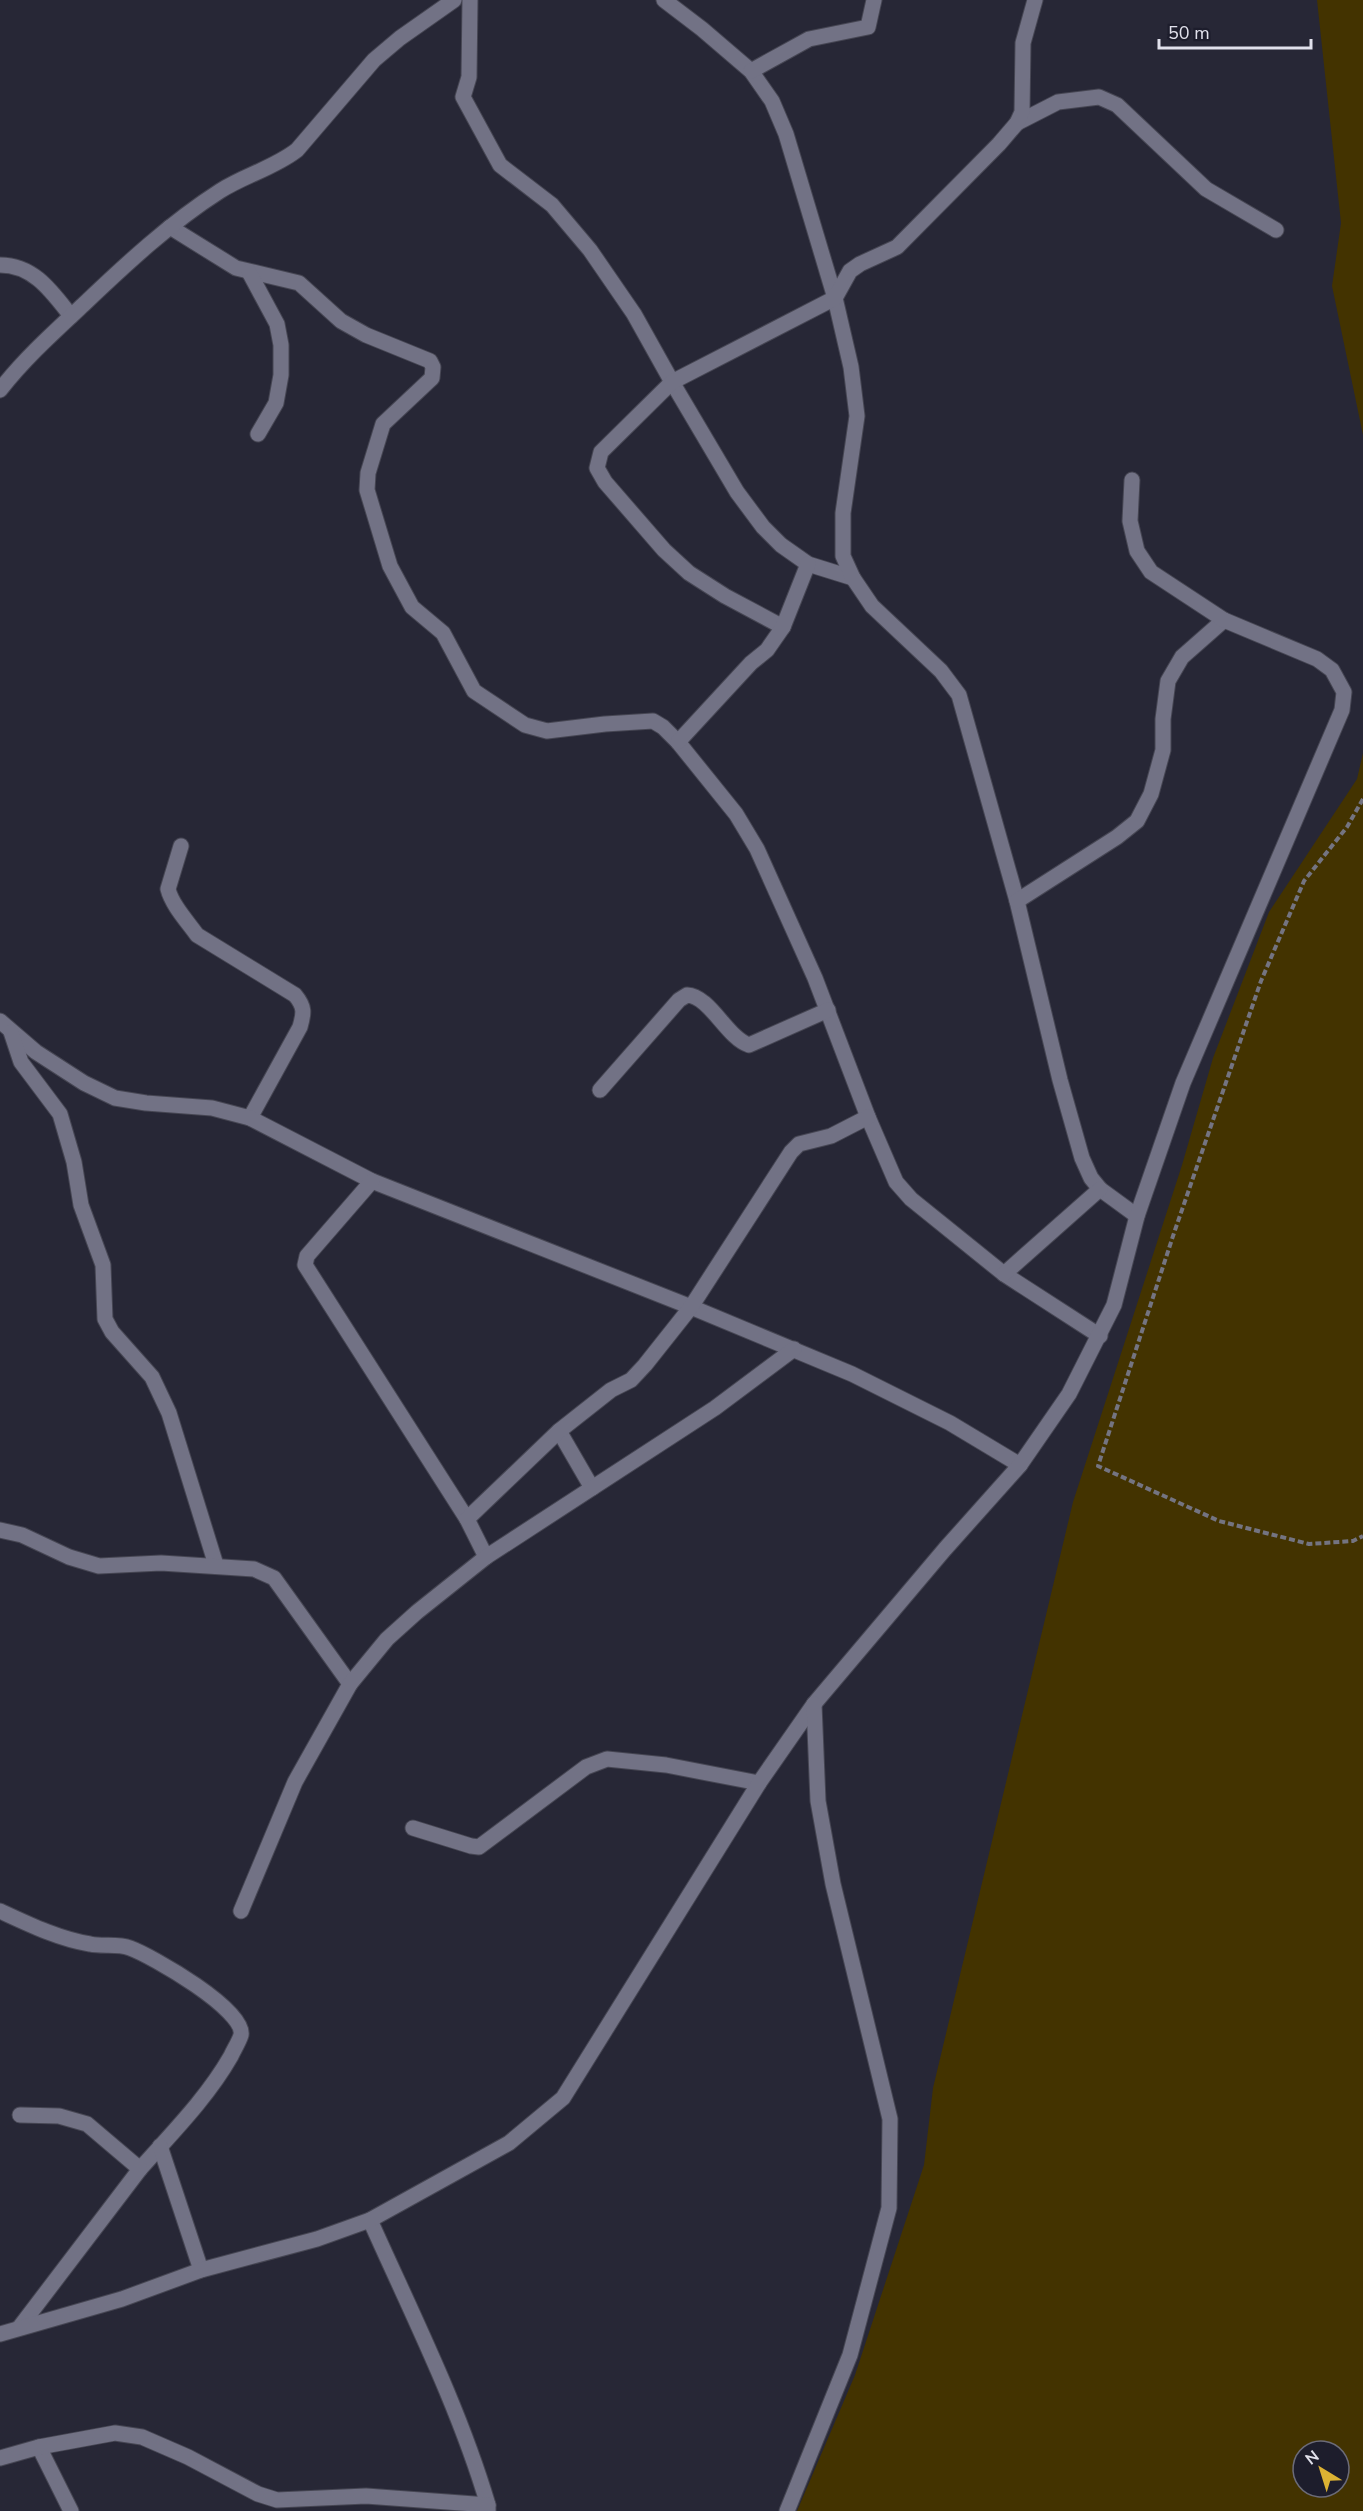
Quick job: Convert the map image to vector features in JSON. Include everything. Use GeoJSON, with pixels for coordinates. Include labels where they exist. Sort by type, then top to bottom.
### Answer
{"type":"FeatureCollection","features":[{"type":"Feature","properties":{"kind":"street"},"geometry":{"type":"LineString","coordinates":[[0,390],[13,373],[130,261],[170,227],[222,190],[285,159],[297,150],[374,60],[400,38],[454,0]]}},
{"type":"Feature","properties":{"kind":"street"},"geometry":{"type":"LineString","coordinates":[[470,0],[470,67],[463,98],[500,165],[552,205],[590,250],[634,314],[737,492],[763,528],[808,564],[853,578]]}},
{"type":"Feature","properties":{"kind":"street"},"geometry":{"type":"LineString","coordinates":[[664,0],[751,71],[772,102],[786,134],[835,298],[851,367],[857,416],[842,534],[843,556],[853,578],[872,606],[941,671],[959,695],[1017,901],[1060,1080],[1082,1158],[1091,1178],[1100,1189],[1137,1216]]}},
{"type":"Feature","properties":{"kind":"street"},"geometry":{"type":"LineString","coordinates":[[751,71],[809,39],[868,27],[874,0]]}},
{"type":"Feature","properties":{"kind":"street"},"geometry":{"type":"LineString","coordinates":[[783,627],[725,596],[689,573],[664,550],[605,482],[597,468],[601,452],[672,382],[835,298],[850,272],[860,264],[897,247],[999,144],[1017,123],[1022,112],[1023,43],[1035,0]]}},
{"type":"Feature","properties":{"kind":"street"},"geometry":{"type":"LineString","coordinates":[[1017,123],[1058,102],[1100,98],[1118,105],[1206,189],[1276,230]]}},
{"type":"Feature","properties":{"kind":"street"},"geometry":{"type":"LineString","coordinates":[[170,227],[236,268],[298,283],[341,321],[366,336],[430,361],[433,367],[432,378],[381,428],[368,473],[367,490],[390,566],[412,607],[443,633],[474,692],[525,725],[547,730],[653,721],[663,727],[678,742],[736,814],[757,849],[828,1010],[868,1117],[892,1173],[911,1199],[1004,1274],[1100,1336]]}},
{"type":"Feature","properties":{"kind":"street"},"geometry":{"type":"LineString","coordinates":[[0,265],[12,265],[33,274],[71,316]]}},
{"type":"Feature","properties":{"kind":"street"},"geometry":{"type":"LineString","coordinates":[[249,272],[277,324],[281,345],[281,375],[276,403],[258,434]]}},
{"type":"Feature","properties":{"kind":"street"},"geometry":{"type":"LineString","coordinates":[[0,2334],[122,2299],[201,2270],[317,2239],[370,2220],[508,2143],[563,2098],[759,1783],[814,1704],[945,1549],[1020,1465],[1069,1394],[1100,1336],[1113,1305],[1137,1216],[1183,1083],[1342,710],[1344,692],[1332,670],[1317,659],[1224,620],[1150,572],[1137,551],[1131,521],[1132,480]]}},
{"type":"Feature","properties":{"kind":"street"},"geometry":{"type":"LineString","coordinates":[[678,742],[767,650],[783,627],[808,564]]}},
{"type":"Feature","properties":{"kind":"street"},"geometry":{"type":"LineString","coordinates":[[1017,901],[1117,837],[1137,821],[1151,794],[1163,750],[1163,719],[1168,681],[1182,657],[1224,620]]}},
{"type":"Feature","properties":{"kind":"street"},"geometry":{"type":"LineString","coordinates":[[181,846],[168,889],[169,896],[197,935],[295,995],[302,1003],[304,1012],[300,1027],[250,1118]]}},
{"type":"Feature","properties":{"kind":"street"},"geometry":{"type":"LineString","coordinates":[[600,1090],[679,1000],[687,994],[699,999],[740,1040],[749,1045],[828,1010]]}},
{"type":"Feature","properties":{"kind":"street"},"geometry":{"type":"LineString","coordinates":[[5,1027],[36,1052],[84,1083],[115,1098],[212,1108],[250,1118],[372,1181],[691,1307],[852,1374],[950,1423],[1020,1465]]}},
{"type":"Feature","properties":{"kind":"street"},"geometry":{"type":"LineString","coordinates":[[5,1027],[21,1062],[60,1114],[74,1162],[81,1205],[103,1265],[105,1319],[112,1332],[152,1377],[169,1413],[216,1565]]}},
{"type":"Feature","properties":{"kind":"street"},"geometry":{"type":"LineString","coordinates":[[467,1519],[559,1431],[611,1390],[632,1380],[691,1307],[791,1152],[799,1144],[831,1136],[868,1117]]}},
{"type":"Feature","properties":{"kind":"street"},"geometry":{"type":"LineString","coordinates":[[372,1181],[307,1256],[305,1265],[467,1519],[486,1557]]}},
{"type":"Feature","properties":{"kind":"street"},"geometry":{"type":"LineString","coordinates":[[1004,1274],[1100,1189]]}},
{"type":"Feature","properties":{"kind":"street"},"geometry":{"type":"LineString","coordinates":[[241,1911],[295,1782],[350,1684],[395,1632],[486,1557],[715,1408],[794,1349]]}},
{"type":"Feature","properties":{"kind":"street"},"geometry":{"type":"LineString","coordinates":[[559,1431],[592,1488]]}},
{"type":"Feature","properties":{"kind":"street"},"geometry":{"type":"LineString","coordinates":[[0,1530],[22,1535],[69,1557],[99,1566],[161,1563],[254,1569],[274,1578],[350,1684]]}},
{"type":"Feature","properties":{"kind":"street"},"geometry":{"type":"LineString","coordinates":[[787,2511],[850,2355],[889,2208],[890,2119],[833,1884],[818,1801],[814,1704]]}},
{"type":"Feature","properties":{"kind":"street"},"geometry":{"type":"LineString","coordinates":[[413,1828],[479,1847],[586,1767],[607,1759],[666,1765],[759,1783]]}},
{"type":"Feature","properties":{"kind":"street"},"geometry":{"type":"LineString","coordinates":[[0,1911],[33,1926],[91,1945],[122,1946],[132,1949],[188,1980],[232,2014],[239,2024],[241,2034],[217,2080],[140,2169],[19,2328]]}},
{"type":"Feature","properties":{"kind":"street"},"geometry":{"type":"LineString","coordinates":[[20,2115],[59,2116],[87,2124],[140,2169]]}},
{"type":"Feature","properties":{"kind":"street"},"geometry":{"type":"LineString","coordinates":[[160,2146],[201,2270]]}},
{"type":"Feature","properties":{"kind":"street"},"geometry":{"type":"LineString","coordinates":[[0,2458],[39,2446],[115,2433],[142,2437],[188,2457],[258,2494],[277,2500],[366,2496],[390,2505],[488,2508],[475,2460],[454,2406],[370,2220]]}},
{"type":"Feature","properties":{"kind":"street"},"geometry":{"type":"LineString","coordinates":[[39,2446],[71,2511]]}},
{"type":"Feature","properties":{"kind":"path"},"geometry":{"type":"LineString","coordinates":[[1363,799],[1347,827],[1304,881],[1261,981],[1174,1233],[1098,1466],[1219,1521],[1310,1544],[1353,1541],[1363,1536]]}},
{"type":"Feature","properties":{"kind":"shaded area"},"geometry":{"type":"Polygon","coordinates":[[[1317,0],[1363,0],[1363,435],[1332,286],[1341,223],[1317,0]]]}},
{"type":"Feature","properties":{"kind":"shaded area"},"geometry":{"type":"Polygon","coordinates":[[[1363,753],[1363,2511],[797,2511],[855,2375],[924,2165],[933,2088],[1073,1502],[1182,1165],[1213,1058],[1269,912],[1357,779],[1363,753]]]}}]}
